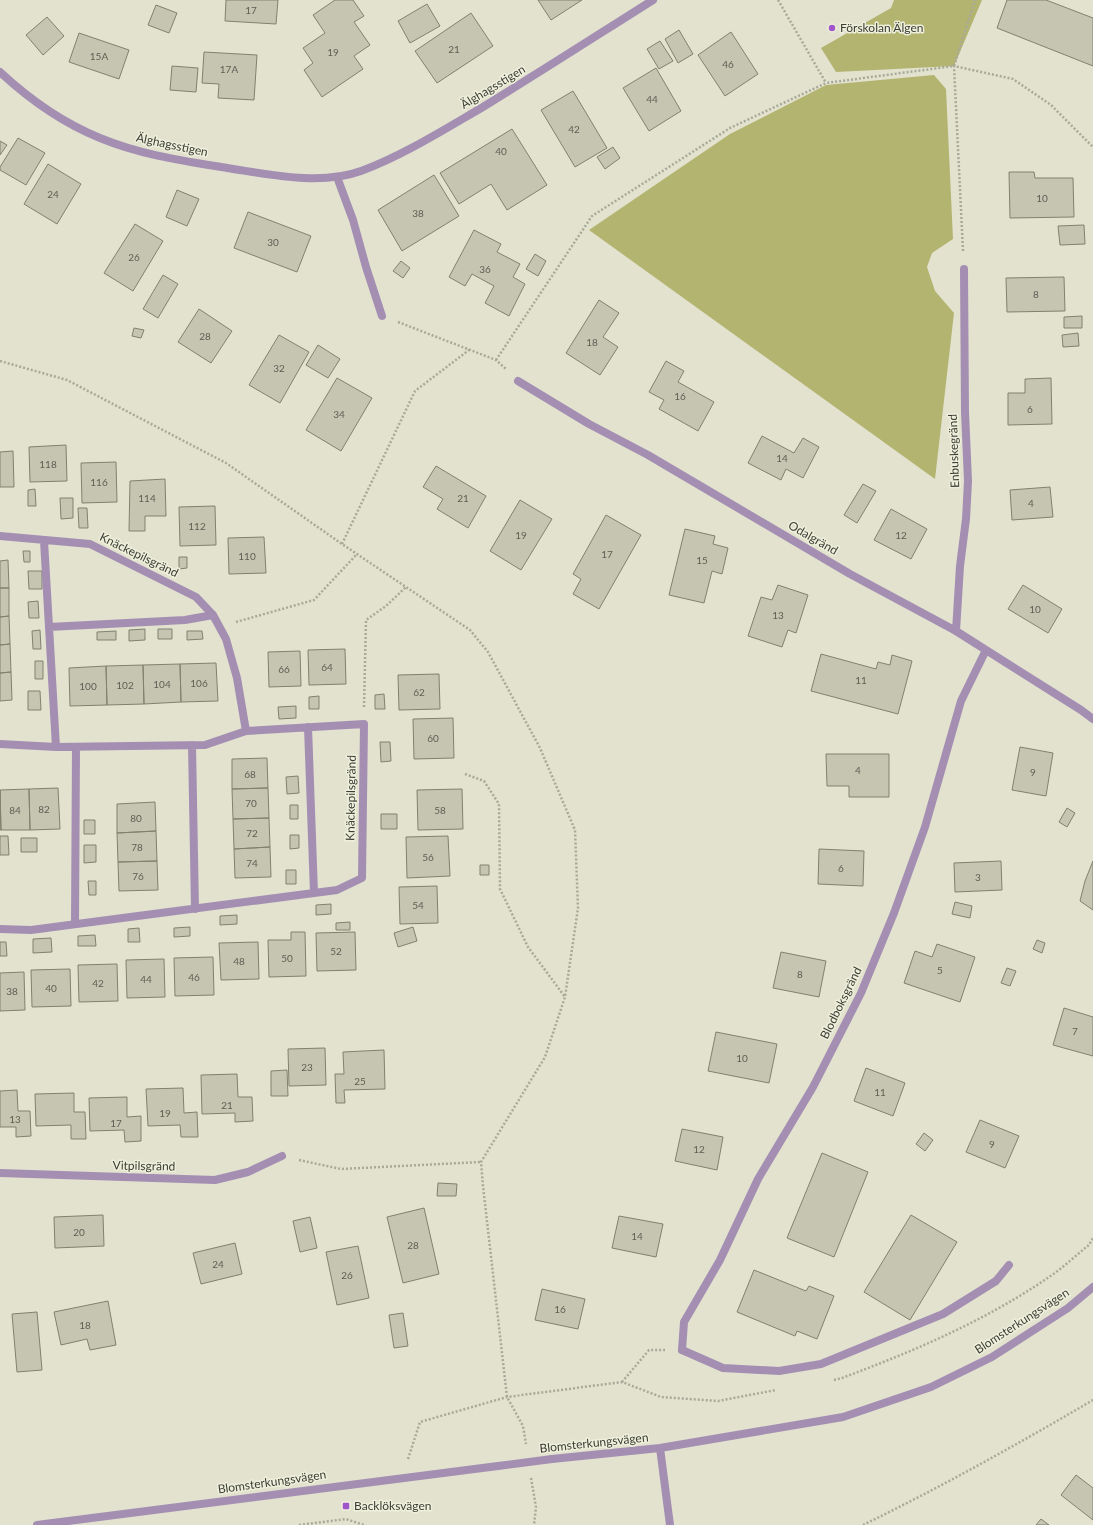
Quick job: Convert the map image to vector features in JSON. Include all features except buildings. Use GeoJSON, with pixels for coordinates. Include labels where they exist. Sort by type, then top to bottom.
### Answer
{"type":"FeatureCollection","features":[{"type":"Feature","properties":{"kind":"street","name":"Älghagsstigen"},"geometry":{"type":"LineString","coordinates":[[0,72],[18,89],[59,118],[100,138],[146,154],[273,175],[337,177],[360,171],[404,151],[451,126],[541,72],[653,0]]}},
{"type":"Feature","properties":{"kind":"street"},"geometry":{"type":"LineString","coordinates":[[337,177],[353,220],[382,316]]}},
{"type":"Feature","properties":{"kind":"street","name":"Enbuskegränd"},"geometry":{"type":"LineString","coordinates":[[956,631],[968,481],[965,412],[964,269]]}},
{"type":"Feature","properties":{"kind":"street","name":"Odalgränd"},"geometry":{"type":"LineString","coordinates":[[518,381],[589,424],[648,455],[850,574],[956,631],[1081,710],[1093,720]]}},
{"type":"Feature","properties":{"kind":"street","name":"Knäckepilsgränd"},"geometry":{"type":"LineString","coordinates":[[0,536],[90,544],[196,596],[214,615],[226,639],[237,678],[246,731]]}},
{"type":"Feature","properties":{"kind":"street"},"geometry":{"type":"LineString","coordinates":[[44,541],[56,747]]}},
{"type":"Feature","properties":{"kind":"street"},"geometry":{"type":"LineString","coordinates":[[49,627],[185,620],[214,615]]}},
{"type":"Feature","properties":{"kind":"street","name":"Blodboksgränd"},"geometry":{"type":"LineString","coordinates":[[682,1350],[684,1322],[720,1260],[758,1179],[813,1087],[861,994],[894,913],[925,827],[961,701],[986,650]]}},
{"type":"Feature","properties":{"kind":"street"},"geometry":{"type":"LineString","coordinates":[[0,744],[56,747],[205,745],[246,731],[364,724]]}},
{"type":"Feature","properties":{"kind":"street","name":"Knäckepilsgränd"},"geometry":{"type":"LineString","coordinates":[[0,929],[31,930],[337,890],[362,878],[364,724]]}},
{"type":"Feature","properties":{"kind":"street"},"geometry":{"type":"LineString","coordinates":[[308,727],[314,893]]}},
{"type":"Feature","properties":{"kind":"street"},"geometry":{"type":"LineString","coordinates":[[192,745],[195,909]]}},
{"type":"Feature","properties":{"kind":"street"},"geometry":{"type":"LineString","coordinates":[[75,924],[76,747]]}},
{"type":"Feature","properties":{"kind":"street","name":"Vitpilsgränd"},"geometry":{"type":"LineString","coordinates":[[0,1173],[215,1180],[248,1172],[282,1156]]}},
{"type":"Feature","properties":{"kind":"street"},"geometry":{"type":"LineString","coordinates":[[682,1350],[723,1368],[779,1371],[821,1364],[943,1314],[996,1281],[1009,1265]]}},
{"type":"Feature","properties":{"kind":"street","name":"Blomsterkungsvägen"},"geometry":{"type":"LineString","coordinates":[[37,1525],[65,1524],[403,1477],[660,1448],[843,1417],[931,1387],[992,1357],[1068,1308],[1093,1287]]}},
{"type":"Feature","properties":{"kind":"street"},"geometry":{"type":"LineString","coordinates":[[660,1448],[670,1525]]}},
{"type":"Feature","properties":{"kind":"path"},"geometry":{"type":"LineString","coordinates":[[778,0],[826,83]]}},
{"type":"Feature","properties":{"kind":"path"},"geometry":{"type":"LineString","coordinates":[[964,269],[954,66],[975,0]]}},
{"type":"Feature","properties":{"kind":"path"},"geometry":{"type":"LineString","coordinates":[[496,360],[592,216],[730,128],[826,83],[954,66],[1013,79],[1051,105],[1093,147]]}},
{"type":"Feature","properties":{"kind":"path"},"geometry":{"type":"LineString","coordinates":[[382,316],[496,360],[518,381]]}},
{"type":"Feature","properties":{"kind":"path"},"geometry":{"type":"LineString","coordinates":[[342,544],[415,391],[469,350]]}},
{"type":"Feature","properties":{"kind":"path"},"geometry":{"type":"LineString","coordinates":[[0,361],[67,380],[213,456],[470,630],[488,652],[540,748],[574,830],[578,908],[565,997],[545,1057],[481,1162],[507,1397]]}},
{"type":"Feature","properties":{"kind":"path"},"geometry":{"type":"LineString","coordinates":[[220,626],[314,600],[356,554]]}},
{"type":"Feature","properties":{"kind":"path"},"geometry":{"type":"LineString","coordinates":[[364,724],[366,620],[386,606],[406,587]]}},
{"type":"Feature","properties":{"kind":"path"},"geometry":{"type":"LineString","coordinates":[[465,774],[484,781],[499,804],[500,888],[528,947],[565,997]]}},
{"type":"Feature","properties":{"kind":"path"},"geometry":{"type":"LineString","coordinates":[[282,1156],[341,1169],[481,1162]]}},
{"type":"Feature","properties":{"kind":"path"},"geometry":{"type":"LineString","coordinates":[[622,1382],[650,1350],[682,1350]]}},
{"type":"Feature","properties":{"kind":"path"},"geometry":{"type":"LineString","coordinates":[[863,1525],[917,1498],[1093,1400]]}},
{"type":"Feature","properties":{"kind":"path"},"geometry":{"type":"LineString","coordinates":[[299,1525],[346,1519],[364,1525]]}},
{"type":"Feature","properties":{"kind":"shaded area"},"geometry":{"type":"Polygon","coordinates":[[[894,0],[982,0],[954,66],[836,72],[821,48],[891,8],[894,0]]]}},
{"type":"Feature","properties":{"kind":"shaded area"},"geometry":{"type":"Polygon","coordinates":[[[934,75],[946,89],[953,239],[932,253],[927,267],[935,291],[954,313],[935,479],[589,230],[730,134],[826,85],[934,75]]]}},
{"type":"Feature","properties":{"kind":"place","name":"Förskolan Älgen"},"geometry":{"type":"Point","coordinates":[832,28]}},
{"type":"Feature","properties":{"kind":"place","name":"Backlöksvägen"},"geometry":{"type":"Point","coordinates":[346,1506]}}]}
